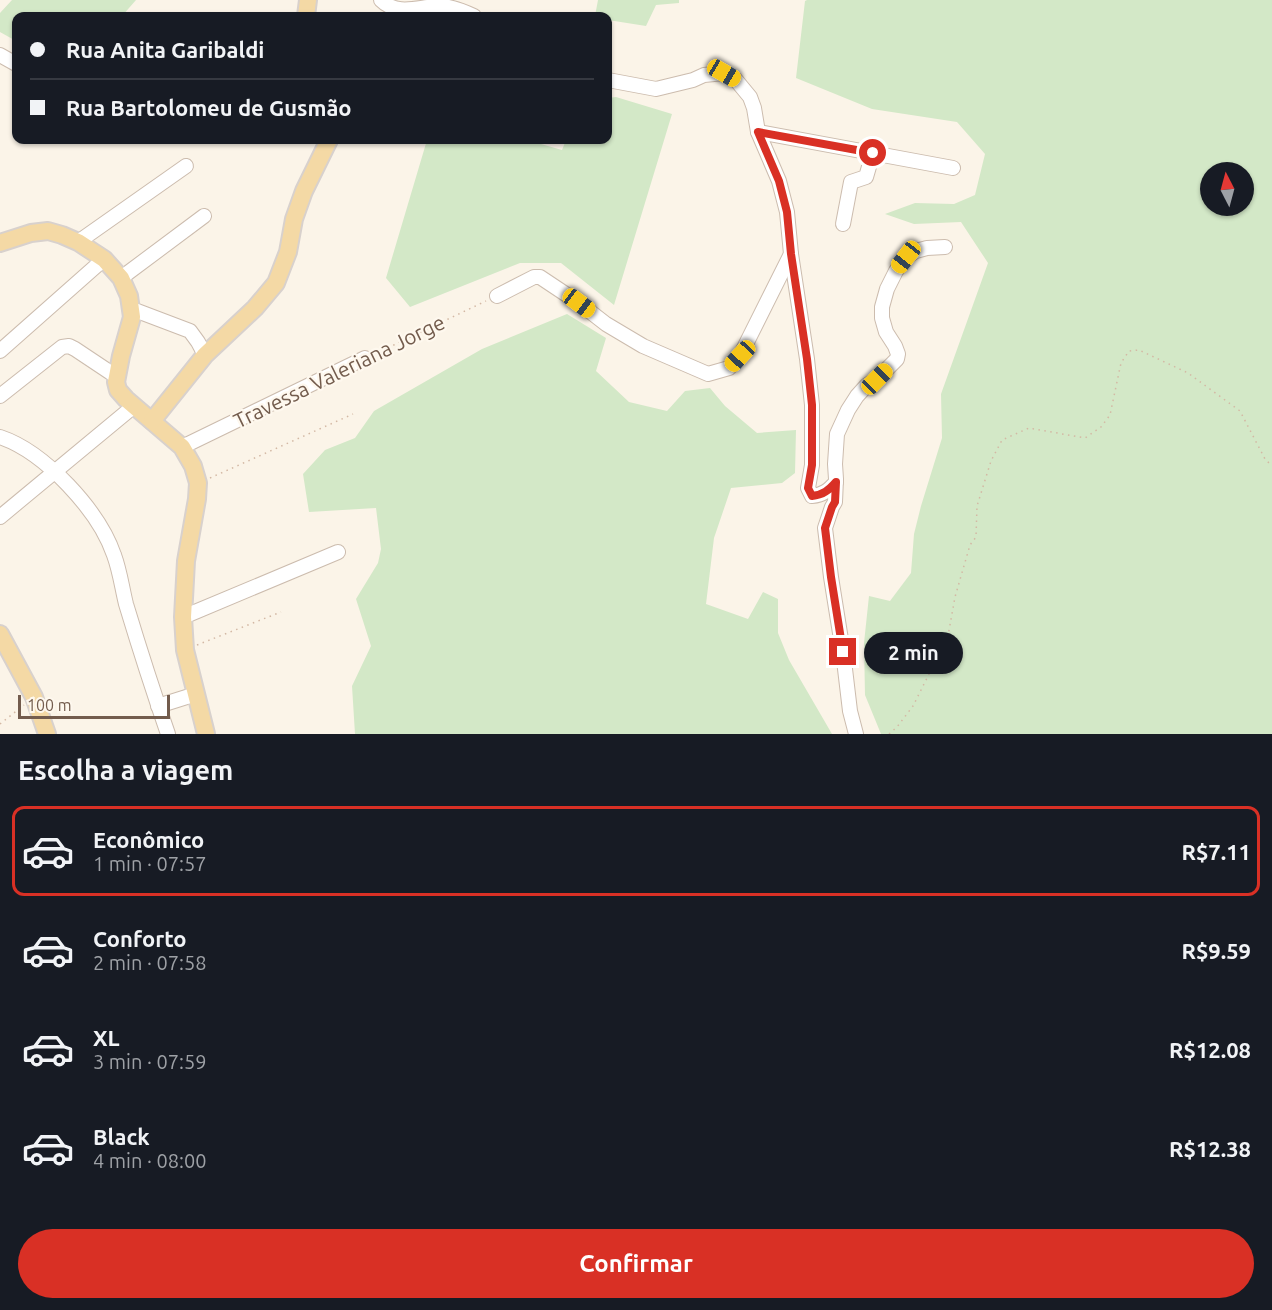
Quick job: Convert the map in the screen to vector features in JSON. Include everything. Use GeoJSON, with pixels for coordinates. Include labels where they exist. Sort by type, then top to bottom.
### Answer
{"type":"FeatureCollection","features":[{"type":"Feature","properties":{"kind":"main road"},"geometry":{"type":"LineString","coordinates":[[152,421],[205,355],[255,308],[276,283],[288,252],[294,219],[304,191],[327,144]]}},
{"type":"Feature","properties":{"kind":"main road"},"geometry":{"type":"LineString","coordinates":[[0,243],[31,233],[48,231],[62,235],[78,242],[104,259],[121,278],[129,296],[132,317],[116,382],[118,390],[128,410],[152,421],[182,447],[193,466],[198,483],[186,561],[183,617],[186,650],[206,734]]}},
{"type":"Feature","properties":{"kind":"main road"},"geometry":{"type":"LineString","coordinates":[[2,644],[34,697],[47,734]]}},
{"type":"Feature","properties":{"kind":"street"},"geometry":{"type":"LineString","coordinates":[[381,0],[387,5],[411,10],[438,6],[465,12]]}},
{"type":"Feature","properties":{"kind":"street"},"geometry":{"type":"LineString","coordinates":[[612,81],[656,89],[704,75],[724,73],[745,89],[754,108],[758,132],[779,181],[787,212],[812,405],[812,465],[808,488],[812,496],[820,496],[836,482]]}},
{"type":"Feature","properties":{"kind":"street"},"geometry":{"type":"LineString","coordinates":[[758,132],[953,168]]}},
{"type":"Feature","properties":{"kind":"street"},"geometry":{"type":"LineString","coordinates":[[843,224],[851,182],[866,177],[873,153]]}},
{"type":"Feature","properties":{"kind":"street"},"geometry":{"type":"LineString","coordinates":[[78,242],[186,165]]}},
{"type":"Feature","properties":{"kind":"street"},"geometry":{"type":"LineString","coordinates":[[121,278],[204,216]]}},
{"type":"Feature","properties":{"kind":"street"},"geometry":{"type":"LineString","coordinates":[[856,734],[850,711],[825,528],[835,502],[837,434],[857,396],[897,359],[898,354],[886,332],[882,318],[884,298],[896,271],[906,257],[916,251],[927,248],[945,248]]}},
{"type":"Feature","properties":{"kind":"street"},"geometry":{"type":"LineString","coordinates":[[497,296],[540,277],[606,324],[643,346],[708,374],[729,368],[740,356],[791,254]]}},
{"type":"Feature","properties":{"kind":"street"},"geometry":{"type":"LineString","coordinates":[[0,351],[104,259]]}},
{"type":"Feature","properties":{"kind":"street"},"geometry":{"type":"LineString","coordinates":[[132,309],[189,331],[205,355]]}},
{"type":"Feature","properties":{"kind":"street"},"geometry":{"type":"LineString","coordinates":[[0,396],[62,347],[69,346],[80,352],[117,377]]}},
{"type":"Feature","properties":{"kind":"street","name":"Travessa Valeriana Jorge"},"geometry":{"type":"LineString","coordinates":[[182,447],[365,358]]}},
{"type":"Feature","properties":{"kind":"street"},"geometry":{"type":"LineString","coordinates":[[0,518],[128,410]]}},
{"type":"Feature","properties":{"kind":"street"},"geometry":{"type":"LineString","coordinates":[[0,437],[34,454],[66,482],[88,509],[104,534],[114,555],[168,734]]}},
{"type":"Feature","properties":{"kind":"street"},"geometry":{"type":"LineString","coordinates":[[183,617],[338,552]]}},
{"type":"Feature","properties":{"kind":"street"},"geometry":{"type":"LineString","coordinates":[[158,706],[196,694]]}},
{"type":"Feature","properties":{"kind":"path","name":"Travessa Valeriana Jorge"},"geometry":{"type":"LineString","coordinates":[[365,358],[497,296]]}},
{"type":"Feature","properties":{"kind":"path"},"geometry":{"type":"LineString","coordinates":[[889,734],[913,706],[948,636],[955,597],[970,545],[976,537],[977,506],[992,461],[1002,440],[1029,428],[1085,438],[1101,427],[1110,415],[1121,363],[1130,351],[1139,350],[1188,373],[1240,411],[1265,459],[1272,466]]}},
{"type":"Feature","properties":{"kind":"path"},"geometry":{"type":"LineString","coordinates":[[198,483],[353,414]]}},
{"type":"Feature","properties":{"kind":"path"},"geometry":{"type":"LineString","coordinates":[[186,650],[281,612]]}},
{"type":"Feature","properties":{"kind":"path"},"geometry":{"type":"LineString","coordinates":[[0,724],[34,697]]}},
{"type":"Feature","properties":{"kind":"green space"},"geometry":{"type":"Polygon","coordinates":[[[12,0],[136,0],[126,12],[12,12],[12,39],[0,32],[0,13],[12,0]]]}},
{"type":"Feature","properties":{"kind":"green space"},"geometry":{"type":"Polygon","coordinates":[[[598,0],[679,0],[679,3],[656,5],[646,26],[612,21],[612,12],[596,12],[598,0]]]}},
{"type":"Feature","properties":{"kind":"green space"},"geometry":{"type":"Polygon","coordinates":[[[807,0],[1272,0],[1272,734],[881,734],[865,695],[864,643],[869,596],[890,601],[911,573],[914,534],[942,438],[941,394],[988,263],[961,222],[914,224],[885,214],[915,203],[954,204],[975,195],[985,154],[957,122],[872,109],[796,78],[805,1],[807,0]]]}},
{"type":"Feature","properties":{"kind":"green space"},"geometry":{"type":"Polygon","coordinates":[[[612,98],[672,114],[614,305],[561,263],[520,263],[410,307],[386,278],[426,144],[541,144],[562,150],[564,144],[612,144],[612,98]]]}},
{"type":"Feature","properties":{"kind":"green space"},"geometry":{"type":"Polygon","coordinates":[[[567,314],[606,338],[596,371],[629,402],[667,411],[685,391],[710,388],[725,406],[757,433],[796,430],[795,473],[782,483],[731,488],[714,538],[706,604],[748,619],[763,592],[778,599],[778,633],[789,660],[832,734],[355,734],[352,686],[371,646],[356,599],[378,563],[381,549],[376,508],[309,512],[303,474],[325,450],[355,438],[374,411],[482,349],[567,314]]]}},
{"type":"Feature","properties":{"kind":"route"},"geometry":{"type":"LineString","coordinates":[[843,652],[825,528],[835,502],[836,482],[820,496],[812,496],[808,488],[812,465],[812,405],[787,212],[779,181],[758,132],[873,153]]}}]}
